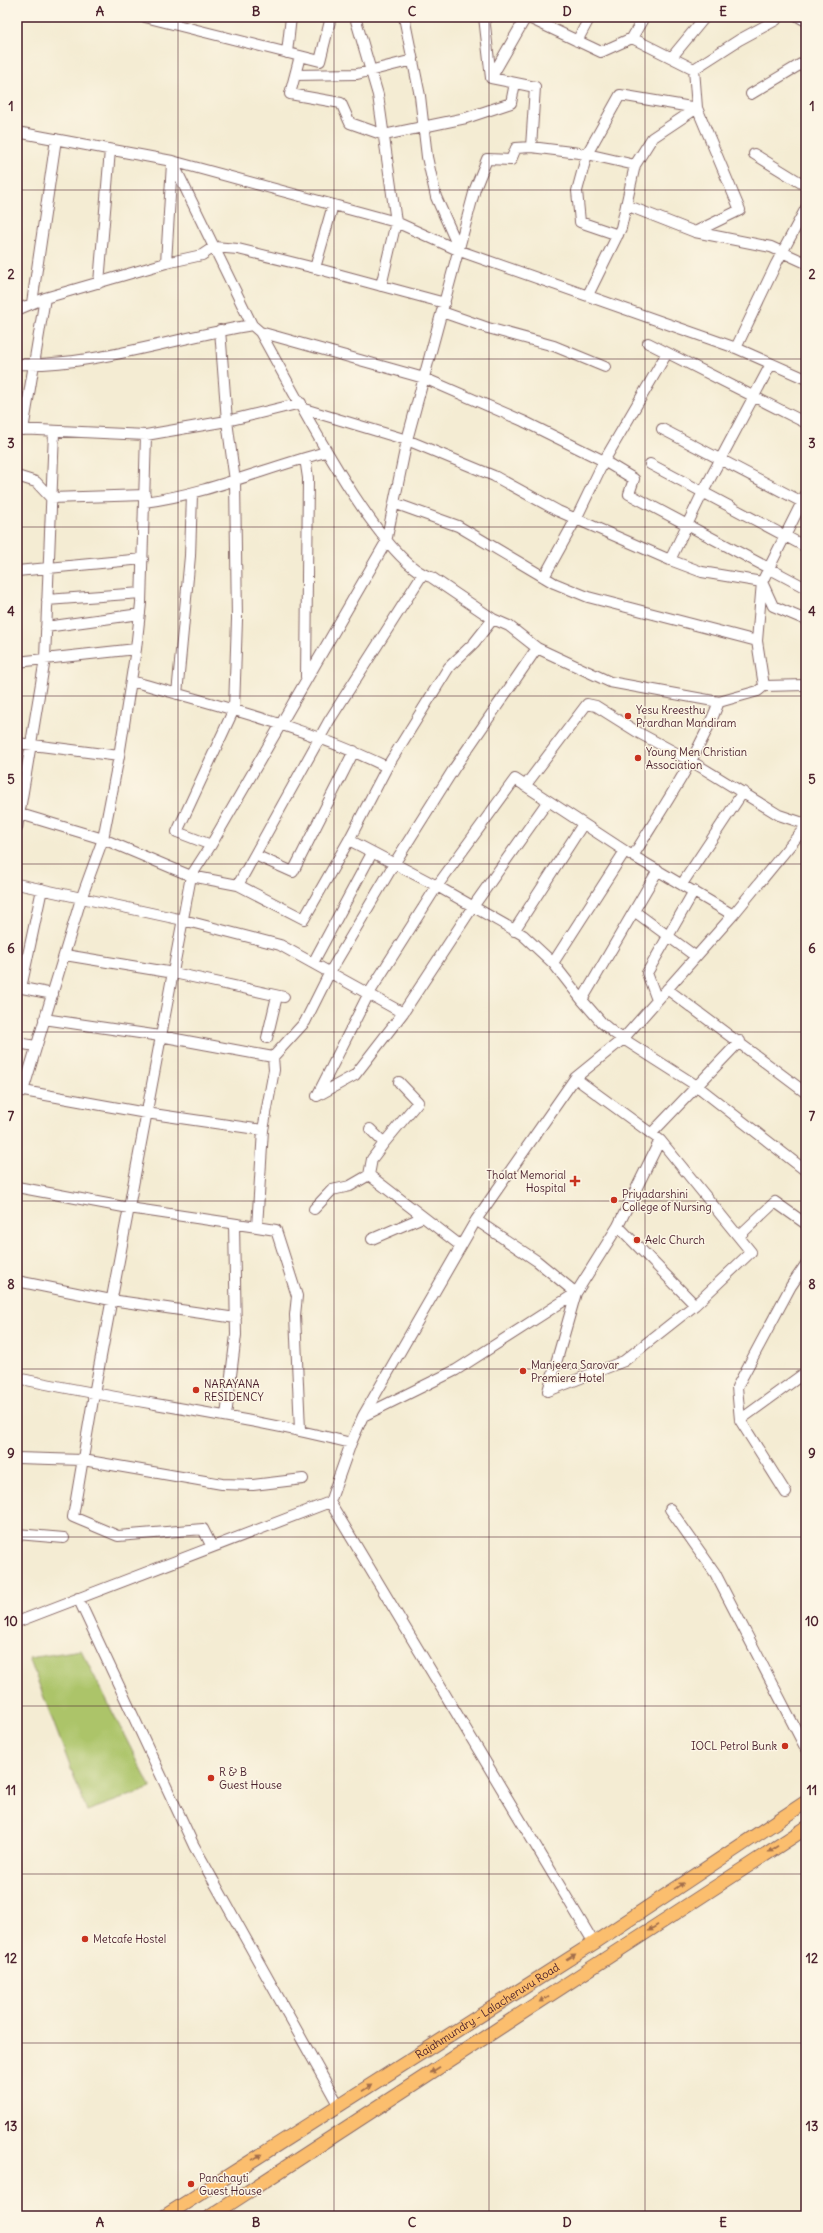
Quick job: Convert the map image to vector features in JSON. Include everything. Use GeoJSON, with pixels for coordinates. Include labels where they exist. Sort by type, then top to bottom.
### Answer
{"type":"FeatureCollection","features":[{"type":"Feature","properties":{"kind":"main road","name":"Rajahmundry - Lalacheruvu Road"},"geometry":{"type":"LineString","coordinates":[[165,2216],[594,1943],[806,1802]]}},
{"type":"Feature","properties":{"kind":"main road"},"geometry":{"type":"LineString","coordinates":[[211,2216],[806,1828]]}},
{"type":"Feature","properties":{"kind":"street"},"geometry":{"type":"LineString","coordinates":[[145,17],[162,19],[320,61],[330,17]]}},
{"type":"Feature","properties":{"kind":"street"},"geometry":{"type":"LineString","coordinates":[[287,52],[291,17]]}},
{"type":"Feature","properties":{"kind":"street"},"geometry":{"type":"LineString","coordinates":[[355,17],[378,95],[396,222],[380,286]]}},
{"type":"Feature","properties":{"kind":"street"},"geometry":{"type":"LineString","coordinates":[[404,17],[420,96],[427,157],[436,198],[460,251]]}},
{"type":"Feature","properties":{"kind":"street"},"geometry":{"type":"LineString","coordinates":[[484,17],[492,78]]}},
{"type":"Feature","properties":{"kind":"street"},"geometry":{"type":"LineString","coordinates":[[492,78],[527,17],[601,52],[632,38],[644,17]]}},
{"type":"Feature","properties":{"kind":"street"},"geometry":{"type":"LineString","coordinates":[[577,41],[590,17]]}},
{"type":"Feature","properties":{"kind":"street"},"geometry":{"type":"LineString","coordinates":[[672,57],[705,17]]}},
{"type":"Feature","properties":{"kind":"street"},"geometry":{"type":"LineString","coordinates":[[694,69],[739,40],[776,20],[776,17]]}},
{"type":"Feature","properties":{"kind":"street"},"geometry":{"type":"LineString","coordinates":[[799,17],[806,21]]}},
{"type":"Feature","properties":{"kind":"street"},"geometry":{"type":"LineString","coordinates":[[632,38],[694,69]]}},
{"type":"Feature","properties":{"kind":"street"},"geometry":{"type":"LineString","coordinates":[[300,56],[290,94],[341,103],[350,123],[384,135],[466,118],[511,103],[515,83]]}},
{"type":"Feature","properties":{"kind":"street"},"geometry":{"type":"LineString","coordinates":[[295,75],[357,74],[413,60]]}},
{"type":"Feature","properties":{"kind":"street"},"geometry":{"type":"LineString","coordinates":[[751,94],[806,61]]}},
{"type":"Feature","properties":{"kind":"street"},"geometry":{"type":"LineString","coordinates":[[694,69],[697,108],[740,210],[695,232]]}},
{"type":"Feature","properties":{"kind":"street"},"geometry":{"type":"LineString","coordinates":[[492,78],[535,87],[531,147]]}},
{"type":"Feature","properties":{"kind":"street"},"geometry":{"type":"LineString","coordinates":[[618,235],[580,222],[577,191],[587,154],[620,95],[697,108]]}},
{"type":"Feature","properties":{"kind":"street"},"geometry":{"type":"LineString","coordinates":[[588,295],[618,235],[635,165],[652,138],[697,108]]}},
{"type":"Feature","properties":{"kind":"street"},"geometry":{"type":"LineString","coordinates":[[17,132],[172,161],[396,222],[460,251],[736,348],[806,379]]}},
{"type":"Feature","properties":{"kind":"street"},"geometry":{"type":"LineString","coordinates":[[32,303],[56,139]]}},
{"type":"Feature","properties":{"kind":"street"},"geometry":{"type":"LineString","coordinates":[[212,1547],[203,1529],[118,1536],[74,1517],[111,1300],[160,1036],[174,973],[191,876],[211,845],[386,542],[407,440],[476,189],[487,159],[511,160],[516,148],[531,147],[587,154],[635,165]]}},
{"type":"Feature","properties":{"kind":"street"},"geometry":{"type":"LineString","coordinates":[[99,283],[110,150]]}},
{"type":"Feature","properties":{"kind":"street"},"geometry":{"type":"LineString","coordinates":[[754,154],[806,186]]}},
{"type":"Feature","properties":{"kind":"street"},"geometry":{"type":"LineString","coordinates":[[172,161],[256,328],[302,406],[326,452],[386,542],[422,575],[431,577],[493,619],[509,626],[537,648],[610,682],[719,702],[758,690],[764,686],[806,685]]}},
{"type":"Feature","properties":{"kind":"street"},"geometry":{"type":"LineString","coordinates":[[166,263],[172,161]]}},
{"type":"Feature","properties":{"kind":"street"},"geometry":{"type":"LineString","coordinates":[[315,268],[334,205]]}},
{"type":"Feature","properties":{"kind":"street"},"geometry":{"type":"LineString","coordinates":[[626,205],[695,232],[771,246],[806,263]]}},
{"type":"Feature","properties":{"kind":"street"},"geometry":{"type":"LineString","coordinates":[[736,348],[782,252],[806,208]]}},
{"type":"Feature","properties":{"kind":"street"},"geometry":{"type":"LineString","coordinates":[[17,310],[45,298],[166,263],[202,255],[214,247],[238,250],[315,268],[380,286],[444,307],[488,328],[554,346],[605,367]]}},
{"type":"Feature","properties":{"kind":"street"},"geometry":{"type":"LineString","coordinates":[[45,298],[35,365],[20,429],[54,432],[146,435],[302,406],[407,440],[494,476],[575,519],[670,560],[702,572],[762,582]]}},
{"type":"Feature","properties":{"kind":"street"},"geometry":{"type":"LineString","coordinates":[[17,364],[35,365],[83,359],[220,330],[256,328],[424,378],[523,421],[604,461],[634,479],[629,494],[806,588]]}},
{"type":"Feature","properties":{"kind":"street"},"geometry":{"type":"LineString","coordinates":[[211,845],[176,832],[234,710],[237,619],[235,481],[227,421],[220,330]]}},
{"type":"Feature","properties":{"kind":"street"},"geometry":{"type":"LineString","coordinates":[[648,343],[806,423]]}},
{"type":"Feature","properties":{"kind":"street"},"geometry":{"type":"LineString","coordinates":[[544,578],[604,461],[667,352]]}},
{"type":"Feature","properties":{"kind":"street"},"geometry":{"type":"LineString","coordinates":[[670,560],[703,492],[771,364]]}},
{"type":"Feature","properties":{"kind":"street"},"geometry":{"type":"LineString","coordinates":[[662,429],[721,460],[805,500],[762,582],[757,641],[764,686]]}},
{"type":"Feature","properties":{"kind":"street"},"geometry":{"type":"LineString","coordinates":[[17,828],[18,813],[45,659],[54,432]]}},
{"type":"Feature","properties":{"kind":"street"},"geometry":{"type":"LineString","coordinates":[[146,435],[140,614],[119,756],[103,839],[81,899],[65,956],[20,1091],[146,1114],[263,1130]]}},
{"type":"Feature","properties":{"kind":"street"},"geometry":{"type":"LineString","coordinates":[[17,476],[36,482],[51,498],[177,498],[326,452]]}},
{"type":"Feature","properties":{"kind":"street"},"geometry":{"type":"LineString","coordinates":[[305,458],[308,478],[306,679]]}},
{"type":"Feature","properties":{"kind":"street"},"geometry":{"type":"LineString","coordinates":[[650,464],[806,547]]}},
{"type":"Feature","properties":{"kind":"street"},"geometry":{"type":"LineString","coordinates":[[177,694],[190,556],[192,494]]}},
{"type":"Feature","properties":{"kind":"street"},"geometry":{"type":"LineString","coordinates":[[394,503],[458,526],[544,578],[588,597],[757,641]]}},
{"type":"Feature","properties":{"kind":"street"},"geometry":{"type":"LineString","coordinates":[[17,571],[143,559]]}},
{"type":"Feature","properties":{"kind":"street"},"geometry":{"type":"LineString","coordinates":[[238,885],[319,738],[422,575]]}},
{"type":"Feature","properties":{"kind":"street"},"geometry":{"type":"LineString","coordinates":[[762,582],[773,606],[806,620]]}},
{"type":"Feature","properties":{"kind":"street"},"geometry":{"type":"LineString","coordinates":[[47,600],[141,593]]}},
{"type":"Feature","properties":{"kind":"street"},"geometry":{"type":"LineString","coordinates":[[46,626],[140,614]]}},
{"type":"Feature","properties":{"kind":"street"},"geometry":{"type":"LineString","coordinates":[[18,813],[103,839],[191,876],[238,885],[304,919],[349,840],[387,767],[449,667],[474,643],[493,619]]}},
{"type":"Feature","properties":{"kind":"street"},"geometry":{"type":"LineString","coordinates":[[257,1227],[263,1130],[274,1070],[273,1057],[305,1022],[330,972],[394,864],[455,767],[537,648]]}},
{"type":"Feature","properties":{"kind":"street"},"geometry":{"type":"LineString","coordinates":[[17,662],[136,649]]}},
{"type":"Feature","properties":{"kind":"street"},"geometry":{"type":"LineString","coordinates":[[131,682],[281,724],[354,751],[387,767]]}},
{"type":"Feature","properties":{"kind":"street"},"geometry":{"type":"LineString","coordinates":[[553,963],[629,854],[691,761],[710,724],[719,702]]}},
{"type":"Feature","properties":{"kind":"street"},"geometry":{"type":"LineString","coordinates":[[17,1622],[330,1502],[351,1443],[363,1416],[476,1220],[575,1078],[622,1039],[695,956],[733,916],[806,825],[779,815],[691,761],[639,734],[596,706],[587,704],[526,786]]}},
{"type":"Feature","properties":{"kind":"street"},"geometry":{"type":"LineString","coordinates":[[17,743],[119,756]]}},
{"type":"Feature","properties":{"kind":"street"},"geometry":{"type":"LineString","coordinates":[[255,855],[293,872],[354,751]]}},
{"type":"Feature","properties":{"kind":"street"},"geometry":{"type":"LineString","coordinates":[[548,801],[472,908],[403,1013],[355,1075],[318,1096],[368,994],[437,886],[515,779],[629,854],[694,891],[733,916]]}},
{"type":"Feature","properties":{"kind":"street"},"geometry":{"type":"LineString","coordinates":[[682,884],[742,792]]}},
{"type":"Feature","properties":{"kind":"street"},"geometry":{"type":"LineString","coordinates":[[514,931],[583,824]]}},
{"type":"Feature","properties":{"kind":"street"},"geometry":{"type":"LineString","coordinates":[[349,840],[437,886],[472,908],[523,935],[553,963],[602,1023],[622,1039],[697,1086],[806,1170]]}},
{"type":"Feature","properties":{"kind":"street"},"geometry":{"type":"LineString","coordinates":[[313,963],[372,853]]}},
{"type":"Feature","properties":{"kind":"street"},"geometry":{"type":"LineString","coordinates":[[582,1000],[658,870]]}},
{"type":"Feature","properties":{"kind":"street"},"geometry":{"type":"LineString","coordinates":[[17,884],[183,920],[280,945],[403,1013]]}},
{"type":"Feature","properties":{"kind":"street"},"geometry":{"type":"LineString","coordinates":[[42,890],[19,988],[52,994]]}},
{"type":"Feature","properties":{"kind":"street"},"geometry":{"type":"LineString","coordinates":[[657,1000],[647,973],[694,891]]}},
{"type":"Feature","properties":{"kind":"street"},"geometry":{"type":"LineString","coordinates":[[634,911],[695,956]]}},
{"type":"Feature","properties":{"kind":"street"},"geometry":{"type":"LineString","coordinates":[[65,956],[174,973],[280,997],[267,1038]]}},
{"type":"Feature","properties":{"kind":"street"},"geometry":{"type":"LineString","coordinates":[[667,989],[740,1041],[806,1093]]}},
{"type":"Feature","properties":{"kind":"street"},"geometry":{"type":"LineString","coordinates":[[44,1019],[160,1036],[273,1057]]}},
{"type":"Feature","properties":{"kind":"street"},"geometry":{"type":"LineString","coordinates":[[651,1134],[740,1041]]}},
{"type":"Feature","properties":{"kind":"street"},"geometry":{"type":"LineString","coordinates":[[17,1043],[36,1046]]}},
{"type":"Feature","properties":{"kind":"street"},"geometry":{"type":"LineString","coordinates":[[575,1078],[660,1140],[752,1252],[695,1305],[624,1360],[548,1391],[576,1293],[618,1226],[660,1140]]}},
{"type":"Feature","properties":{"kind":"street"},"geometry":{"type":"LineString","coordinates":[[314,1209],[332,1190],[350,1186],[369,1175],[372,1159],[418,1102],[399,1082]]}},
{"type":"Feature","properties":{"kind":"street"},"geometry":{"type":"LineString","coordinates":[[370,1129],[384,1143]]}},
{"type":"Feature","properties":{"kind":"street"},"geometry":{"type":"LineString","coordinates":[[369,1175],[461,1246]]}},
{"type":"Feature","properties":{"kind":"street"},"geometry":{"type":"LineString","coordinates":[[17,1187],[129,1208],[276,1230],[297,1296],[295,1315],[300,1430]]}},
{"type":"Feature","properties":{"kind":"street"},"geometry":{"type":"LineString","coordinates":[[739,1236],[775,1202],[806,1224]]}},
{"type":"Feature","properties":{"kind":"street"},"geometry":{"type":"LineString","coordinates":[[372,1239],[424,1217]]}},
{"type":"Feature","properties":{"kind":"street"},"geometry":{"type":"LineString","coordinates":[[476,1220],[537,1261],[576,1293]]}},
{"type":"Feature","properties":{"kind":"street"},"geometry":{"type":"LineString","coordinates":[[226,1416],[236,1335],[234,1224]]}},
{"type":"Feature","properties":{"kind":"street"},"geometry":{"type":"LineString","coordinates":[[618,1226],[695,1305]]}},
{"type":"Feature","properties":{"kind":"street"},"geometry":{"type":"LineString","coordinates":[[786,1492],[740,1420],[737,1387],[791,1286],[806,1264]]}},
{"type":"Feature","properties":{"kind":"street"},"geometry":{"type":"LineString","coordinates":[[17,1281],[111,1300],[236,1318]]}},
{"type":"Feature","properties":{"kind":"street"},"geometry":{"type":"LineString","coordinates":[[363,1416],[456,1370],[576,1293]]}},
{"type":"Feature","properties":{"kind":"street"},"geometry":{"type":"LineString","coordinates":[[740,1420],[806,1372]]}},
{"type":"Feature","properties":{"kind":"street"},"geometry":{"type":"LineString","coordinates":[[17,1378],[94,1394],[300,1430],[351,1443]]}},
{"type":"Feature","properties":{"kind":"street"},"geometry":{"type":"LineString","coordinates":[[17,1458],[83,1460],[222,1484],[253,1485],[303,1479]]}},
{"type":"Feature","properties":{"kind":"street"},"geometry":{"type":"LineString","coordinates":[[330,1502],[594,1943]]}},
{"type":"Feature","properties":{"kind":"street"},"geometry":{"type":"LineString","coordinates":[[670,1509],[714,1573],[806,1749]]}},
{"type":"Feature","properties":{"kind":"street"},"geometry":{"type":"LineString","coordinates":[[17,1534],[64,1538]]}},
{"type":"Feature","properties":{"kind":"street"},"geometry":{"type":"LineString","coordinates":[[78,1598],[194,1846],[339,2106]]}},
{"type":"Feature","properties":{"kind":"green space"},"geometry":{"type":"Polygon","coordinates":[[[81,1650],[151,1788],[87,1811],[29,1658],[81,1650]]]}},
{"type":"Feature","properties":{"kind":"place","name":"Yesu Kreesthu Prardhan Mandiram"},"geometry":{"type":"Point","coordinates":[628,716]}},
{"type":"Feature","properties":{"kind":"place","name":"Young Men Christian Association"},"geometry":{"type":"Point","coordinates":[638,758]}},
{"type":"Feature","properties":{"kind":"place","name":"Tholat Memorial Hospital"},"geometry":{"type":"Point","coordinates":[575,1181]}},
{"type":"Feature","properties":{"kind":"place","name":"Priyadarshini College of Nursing"},"geometry":{"type":"Point","coordinates":[614,1200]}},
{"type":"Feature","properties":{"kind":"place","name":"Aelc Church"},"geometry":{"type":"Point","coordinates":[637,1240]}},
{"type":"Feature","properties":{"kind":"place","name":"Manjeera Sarovar Premiere Hotel"},"geometry":{"type":"Point","coordinates":[523,1371]}},
{"type":"Feature","properties":{"kind":"place","name":"NARAYANA RESIDENCY"},"geometry":{"type":"Point","coordinates":[196,1390]}},
{"type":"Feature","properties":{"kind":"place","name":"IOCL Petrol Bunk"},"geometry":{"type":"Point","coordinates":[785,1746]}},
{"type":"Feature","properties":{"kind":"place","name":"R & B Guest House"},"geometry":{"type":"Point","coordinates":[211,1778]}},
{"type":"Feature","properties":{"kind":"place","name":"Metcafe Hostel"},"geometry":{"type":"Point","coordinates":[85,1939]}},
{"type":"Feature","properties":{"kind":"place","name":"Panchayti Guest House"},"geometry":{"type":"Point","coordinates":[191,2184]}}]}
